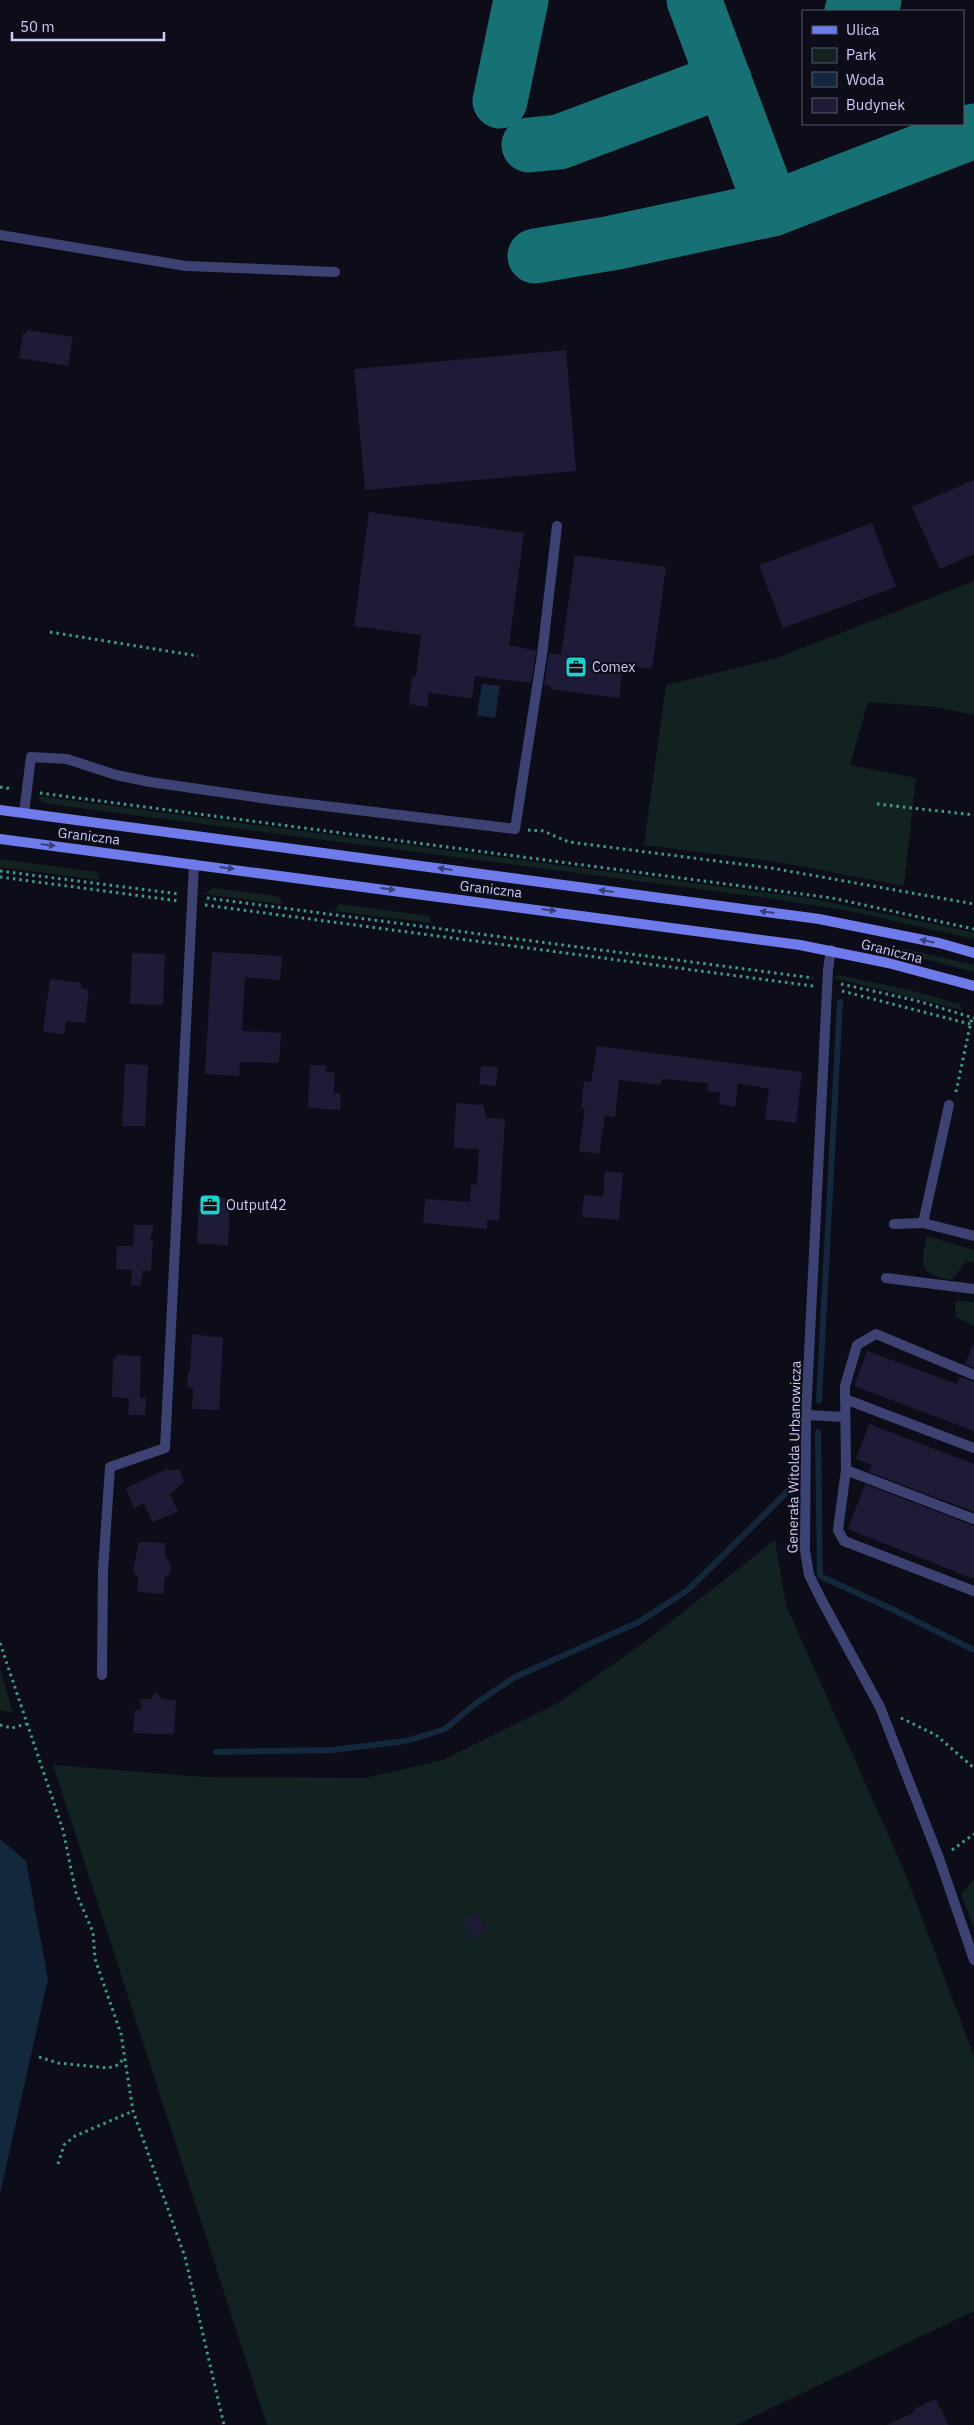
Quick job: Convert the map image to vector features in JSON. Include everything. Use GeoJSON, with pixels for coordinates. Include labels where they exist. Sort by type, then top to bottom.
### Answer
{"type":"FeatureCollection","features":[{"type":"Feature","properties":{"kind":"main road","name":"Graniczna"},"geometry":{"type":"LineString","coordinates":[[0,810],[819,919],[974,953]]}},
{"type":"Feature","properties":{"kind":"main road","name":"Graniczna"},"geometry":{"type":"LineString","coordinates":[[0,839],[632,921],[831,950],[974,986]]}},
{"type":"Feature","properties":{"kind":"street"},"geometry":{"type":"LineString","coordinates":[[0,235],[186,266],[335,272]]}},
{"type":"Feature","properties":{"kind":"street"},"geometry":{"type":"LineString","coordinates":[[24,813],[31,756],[58,758],[150,782],[276,800],[515,829],[542,655],[557,526]]}},
{"type":"Feature","properties":{"kind":"street"},"geometry":{"type":"LineString","coordinates":[[102,1675],[103,1571],[110,1467],[165,1448],[194,864]]}},
{"type":"Feature","properties":{"kind":"street","name":"Generała Witolda Urbanowicza"},"geometry":{"type":"LineString","coordinates":[[831,950],[827,983],[806,1415],[805,1550],[809,1575],[880,1708],[939,1858],[974,1960]]}},
{"type":"Feature","properties":{"kind":"street"},"geometry":{"type":"LineString","coordinates":[[923,1223],[948,1105]]}},
{"type":"Feature","properties":{"kind":"street"},"geometry":{"type":"LineString","coordinates":[[894,1224],[923,1223],[974,1236]]}},
{"type":"Feature","properties":{"kind":"street"},"geometry":{"type":"LineString","coordinates":[[886,1278],[974,1289]]}},
{"type":"Feature","properties":{"kind":"street"},"geometry":{"type":"LineString","coordinates":[[974,1375],[876,1334],[856,1345],[845,1386],[846,1470],[838,1530],[844,1541],[974,1590]]}},
{"type":"Feature","properties":{"kind":"street"},"geometry":{"type":"LineString","coordinates":[[845,1399],[974,1448]]}},
{"type":"Feature","properties":{"kind":"street"},"geometry":{"type":"LineString","coordinates":[[806,1415],[845,1417]]}},
{"type":"Feature","properties":{"kind":"street"},"geometry":{"type":"LineString","coordinates":[[846,1470],[974,1519]]}},
{"type":"Feature","properties":{"kind":"path"},"geometry":{"type":"LineString","coordinates":[[50,632],[198,656]]}},
{"type":"Feature","properties":{"kind":"path"},"geometry":{"type":"LineString","coordinates":[[0,787],[832,898],[974,929]]}},
{"type":"Feature","properties":{"kind":"path"},"geometry":{"type":"LineString","coordinates":[[877,804],[974,815]]}},
{"type":"Feature","properties":{"kind":"path"},"geometry":{"type":"LineString","coordinates":[[515,829],[543,831],[569,842],[771,868],[974,904]]}},
{"type":"Feature","properties":{"kind":"path"},"geometry":{"type":"LineString","coordinates":[[0,871],[184,894]]}},
{"type":"Feature","properties":{"kind":"path"},"geometry":{"type":"LineString","coordinates":[[0,877],[827,983],[972,1025]]}},
{"type":"Feature","properties":{"kind":"path"},"geometry":{"type":"LineString","coordinates":[[204,897],[827,983],[914,1000],[973,1017],[956,1094],[948,1105]]}},
{"type":"Feature","properties":{"kind":"path"},"geometry":{"type":"LineString","coordinates":[[0,1643],[62,1830],[76,1893],[93,1932],[95,1960],[121,2034],[133,2111],[185,2257],[224,2425]]}},
{"type":"Feature","properties":{"kind":"path"},"geometry":{"type":"LineString","coordinates":[[880,1708],[936,1735],[974,1768]]}},
{"type":"Feature","properties":{"kind":"path"},"geometry":{"type":"LineString","coordinates":[[0,1725],[12,1728],[26,1724]]}},
{"type":"Feature","properties":{"kind":"path"},"geometry":{"type":"LineString","coordinates":[[939,1858],[974,1834]]}},
{"type":"Feature","properties":{"kind":"path"},"geometry":{"type":"LineString","coordinates":[[39,2057],[58,2063],[108,2068],[118,2065],[125,2058]]}},
{"type":"Feature","properties":{"kind":"path"},"geometry":{"type":"LineString","coordinates":[[58,2164],[64,2145],[75,2136],[133,2111]]}},
{"type":"Feature","properties":{"kind":"green space"},"geometry":{"type":"Polygon","coordinates":[[[974,581],[974,715],[936,707],[868,702],[850,765],[916,778],[904,886],[778,862],[644,845],[666,685],[777,658],[974,581]]]}},
{"type":"Feature","properties":{"kind":"green space"},"geometry":{"type":"Polygon","coordinates":[[[38,796],[808,898],[959,929],[974,933],[974,939],[845,910],[767,898],[49,804],[41,801],[38,796]]]}},
{"type":"Feature","properties":{"kind":"green space"},"geometry":{"type":"Polygon","coordinates":[[[0,859],[97,872],[100,877],[99,880],[0,867],[0,859]]]}},
{"type":"Feature","properties":{"kind":"green space"},"geometry":{"type":"Polygon","coordinates":[[[213,888],[278,896],[282,902],[281,904],[204,894],[213,888]]]}},
{"type":"Feature","properties":{"kind":"green space"},"geometry":{"type":"Polygon","coordinates":[[[339,904],[429,916],[432,923],[334,911],[339,904]]]}},
{"type":"Feature","properties":{"kind":"green space"},"geometry":{"type":"Polygon","coordinates":[[[902,948],[974,965],[974,972],[901,953],[902,948]]]}},
{"type":"Feature","properties":{"kind":"green space"},"geometry":{"type":"Polygon","coordinates":[[[838,975],[910,990],[960,1004],[962,1010],[834,978],[838,975]]]}},
{"type":"Feature","properties":{"kind":"green space"},"geometry":{"type":"Polygon","coordinates":[[[927,1236],[974,1250],[974,1262],[966,1261],[952,1280],[933,1275],[927,1271],[923,1262],[927,1236]]]}},
{"type":"Feature","properties":{"kind":"green space"},"geometry":{"type":"Polygon","coordinates":[[[955,1301],[974,1302],[974,1326],[956,1317],[955,1301]]]}},
{"type":"Feature","properties":{"kind":"green space"},"geometry":{"type":"Polygon","coordinates":[[[775,1540],[786,1605],[904,1870],[974,2056],[974,2311],[736,2425],[267,2425],[53,1765],[204,1777],[365,1778],[443,1760],[558,1703],[650,1638],[775,1540]]]}},
{"type":"Feature","properties":{"kind":"green space"},"geometry":{"type":"Polygon","coordinates":[[[0,1668],[13,1713],[0,1710],[0,1668]]]}},
{"type":"Feature","properties":{"kind":"green space"},"geometry":{"type":"Polygon","coordinates":[[[974,1879],[974,1929],[961,1894],[974,1879]]]}},
{"type":"Feature","properties":{"kind":"water"},"geometry":{"type":"Polygon","coordinates":[[[482,684],[500,686],[495,718],[477,715],[482,684]]]}},
{"type":"Feature","properties":{"kind":"water"},"geometry":{"type":"Polygon","coordinates":[[[0,1839],[26,1861],[48,1979],[0,2194],[0,1839]]]}},
{"type":"Feature","properties":{"kind":"building"},"geometry":{"type":"Polygon","coordinates":[[[27,330],[73,337],[68,366],[19,358],[23,333],[26,334],[27,330]]]}},
{"type":"Feature","properties":{"kind":"building"},"geometry":{"type":"Polygon","coordinates":[[[566,350],[576,471],[365,490],[354,369],[566,350]]]}},
{"type":"Feature","properties":{"kind":"building"},"geometry":{"type":"Polygon","coordinates":[[[974,480],[974,554],[940,569],[912,507],[974,480]]]}},
{"type":"Feature","properties":{"kind":"building"},"geometry":{"type":"Polygon","coordinates":[[[369,512],[524,533],[509,645],[536,651],[531,683],[475,676],[472,698],[429,693],[427,707],[409,704],[412,676],[416,676],[421,635],[354,626],[369,512]]]}},
{"type":"Feature","properties":{"kind":"building"},"geometry":{"type":"Polygon","coordinates":[[[872,523],[896,587],[783,628],[759,565],[872,523]]]}},
{"type":"Feature","properties":{"kind":"building"},"geometry":{"type":"Polygon","coordinates":[[[575,555],[666,567],[652,669],[623,665],[619,698],[550,689],[551,686],[544,685],[549,653],[561,655],[575,555]]]}},
{"type":"Feature","properties":{"kind":"building"},"geometry":{"type":"Polygon","coordinates":[[[212,952],[282,956],[280,980],[245,977],[242,1031],[281,1033],[279,1063],[240,1062],[239,1076],[205,1074],[212,952]]]}},
{"type":"Feature","properties":{"kind":"building"},"geometry":{"type":"Polygon","coordinates":[[[132,953],[165,954],[163,1005],[130,1004],[132,953]]]}},
{"type":"Feature","properties":{"kind":"building"},"geometry":{"type":"Polygon","coordinates":[[[50,979],[81,983],[81,988],[89,990],[85,1023],[66,1021],[64,1034],[43,1032],[50,979]]]}},
{"type":"Feature","properties":{"kind":"building"},"geometry":{"type":"Polygon","coordinates":[[[597,1046],[802,1072],[796,1123],[765,1119],[769,1089],[738,1083],[735,1107],[719,1104],[720,1093],[707,1091],[708,1083],[662,1079],[661,1085],[619,1080],[615,1117],[605,1116],[599,1154],[579,1151],[585,1109],[581,1108],[584,1081],[591,1082],[597,1046]]]}},
{"type":"Feature","properties":{"kind":"building"},"geometry":{"type":"Polygon","coordinates":[[[125,1064],[148,1065],[145,1126],[122,1126],[125,1064]]]}},
{"type":"Feature","properties":{"kind":"building"},"geometry":{"type":"Polygon","coordinates":[[[310,1065],[326,1066],[326,1072],[335,1072],[334,1093],[341,1094],[340,1110],[308,1108],[310,1065]]]}},
{"type":"Feature","properties":{"kind":"building"},"geometry":{"type":"Polygon","coordinates":[[[481,1066],[498,1067],[496,1086],[479,1084],[481,1066]]]}},
{"type":"Feature","properties":{"kind":"building"},"geometry":{"type":"Polygon","coordinates":[[[456,1103],[483,1105],[487,1118],[505,1119],[499,1221],[487,1220],[487,1229],[423,1223],[425,1199],[470,1202],[471,1184],[477,1185],[479,1149],[454,1148],[456,1103]]]}},
{"type":"Feature","properties":{"kind":"building"},"geometry":{"type":"Polygon","coordinates":[[[605,1171],[623,1173],[619,1220],[582,1217],[584,1195],[603,1196],[605,1171]]]}},
{"type":"Feature","properties":{"kind":"building"},"geometry":{"type":"Polygon","coordinates":[[[212,1195],[225,1198],[230,1203],[228,1246],[197,1243],[199,1200],[212,1195]]]}},
{"type":"Feature","properties":{"kind":"building"},"geometry":{"type":"Polygon","coordinates":[[[134,1225],[154,1225],[150,1240],[153,1240],[151,1271],[143,1270],[140,1286],[131,1285],[132,1270],[116,1269],[117,1246],[133,1246],[134,1225]]]}},
{"type":"Feature","properties":{"kind":"building"},"geometry":{"type":"Polygon","coordinates":[[[192,1334],[223,1338],[219,1410],[192,1409],[193,1389],[187,1387],[188,1371],[190,1372],[192,1334]]]}},
{"type":"Feature","properties":{"kind":"building"},"geometry":{"type":"Polygon","coordinates":[[[974,1343],[974,1368],[965,1364],[974,1343]]]}},
{"type":"Feature","properties":{"kind":"building"},"geometry":{"type":"Polygon","coordinates":[[[867,1351],[957,1384],[960,1377],[974,1382],[974,1431],[854,1386],[867,1351]]]}},
{"type":"Feature","properties":{"kind":"building"},"geometry":{"type":"Polygon","coordinates":[[[118,1355],[141,1356],[140,1398],[146,1398],[145,1415],[128,1415],[129,1398],[112,1397],[113,1360],[118,1355]]]}},
{"type":"Feature","properties":{"kind":"building"},"geometry":{"type":"Polygon","coordinates":[[[869,1424],[974,1464],[974,1512],[869,1472],[872,1465],[856,1459],[869,1424]]]}},
{"type":"Feature","properties":{"kind":"building"},"geometry":{"type":"Polygon","coordinates":[[[167,1469],[169,1471],[179,1469],[184,1482],[170,1494],[178,1512],[152,1522],[144,1503],[134,1508],[126,1488],[167,1469]]]}},
{"type":"Feature","properties":{"kind":"building"},"geometry":{"type":"Polygon","coordinates":[[[865,1484],[974,1526],[974,1579],[848,1529],[865,1484]]]}},
{"type":"Feature","properties":{"kind":"building"},"geometry":{"type":"Polygon","coordinates":[[[139,1542],[165,1543],[165,1556],[171,1565],[171,1572],[164,1579],[164,1594],[137,1592],[138,1577],[133,1571],[139,1542]]]}},
{"type":"Feature","properties":{"kind":"building"},"geometry":{"type":"Polygon","coordinates":[[[156,1692],[162,1699],[176,1700],[174,1734],[133,1733],[135,1710],[141,1710],[140,1699],[151,1699],[156,1692]]]}},
{"type":"Feature","properties":{"kind":"building"},"geometry":{"type":"Polygon","coordinates":[[[477,1913],[486,1932],[472,1939],[463,1920],[477,1913]]]}},
{"type":"Feature","properties":{"kind":"building"},"geometry":{"type":"Polygon","coordinates":[[[936,2399],[949,2425],[887,2425],[915,2412],[914,2409],[936,2399]]]}},
{"type":"Feature","properties":{"kind":"waterway"},"geometry":{"type":"LineString","coordinates":[[819,1400],[840,1002]]}},
{"type":"Feature","properties":{"kind":"waterway"},"geometry":{"type":"LineString","coordinates":[[818,1432],[820,1576],[974,1650]]}},
{"type":"Feature","properties":{"kind":"waterway"},"geometry":{"type":"LineString","coordinates":[[216,1752],[333,1750],[406,1741],[445,1729],[475,1704],[515,1677],[639,1622],[688,1590],[795,1484]]}},
{"type":"Feature","properties":{"kind":"taxiway"},"geometry":{"type":"LineString","coordinates":[[500,101],[521,0]]}},
{"type":"Feature","properties":{"kind":"taxiway"},"geometry":{"type":"LineString","coordinates":[[694,0],[772,209]]}},
{"type":"Feature","properties":{"kind":"taxiway"},"geometry":{"type":"LineString","coordinates":[[854,10],[874,0]]}},
{"type":"Feature","properties":{"kind":"taxiway"},"geometry":{"type":"LineString","coordinates":[[529,145],[559,142],[724,80]]}},
{"type":"Feature","properties":{"kind":"taxiway"},"geometry":{"type":"LineString","coordinates":[[535,256],[612,243],[772,209],[974,131]]}},
{"type":"Feature","properties":{"kind":"place","name":"Comex"},"geometry":{"type":"Point","coordinates":[576,667]}},
{"type":"Feature","properties":{"kind":"place","name":"Output42"},"geometry":{"type":"Point","coordinates":[210,1205]}}]}
